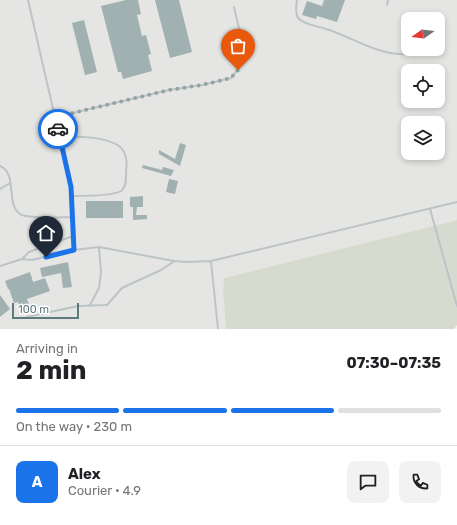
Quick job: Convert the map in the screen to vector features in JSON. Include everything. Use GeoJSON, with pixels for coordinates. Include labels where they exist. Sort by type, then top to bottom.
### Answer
{"type":"FeatureCollection","features":[{"type":"Feature","properties":{"kind":"lane"},"geometry":{"type":"LineString","coordinates":[[28,0],[71,187],[74,250]]}},
{"type":"Feature","properties":{"kind":"lane"},"geometry":{"type":"LineString","coordinates":[[297,0],[297,17],[302,22],[336,32],[380,50],[401,54]]}},
{"type":"Feature","properties":{"kind":"lane"},"geometry":{"type":"LineString","coordinates":[[387,5],[388,0]]}},
{"type":"Feature","properties":{"kind":"lane"},"geometry":{"type":"LineString","coordinates":[[56,117],[169,90],[202,85],[231,78],[244,62],[240,33],[234,7]]}},
{"type":"Feature","properties":{"kind":"lane"},"geometry":{"type":"LineString","coordinates":[[60,136],[101,139],[115,143],[124,152],[127,163],[126,181],[124,188],[120,192],[90,196],[72,196]]}},
{"type":"Feature","properties":{"kind":"lane"},"geometry":{"type":"LineString","coordinates":[[0,166],[6,170],[14,205],[18,212],[32,217],[73,217]]}},
{"type":"Feature","properties":{"kind":"lane"},"geometry":{"type":"LineString","coordinates":[[0,189],[10,183]]}},
{"type":"Feature","properties":{"kind":"lane"},"geometry":{"type":"LineString","coordinates":[[0,266],[22,259],[32,260],[74,250],[99,247],[174,261],[211,261],[457,202]]}},
{"type":"Feature","properties":{"kind":"lane"},"geometry":{"type":"LineString","coordinates":[[430,209],[457,306]]}},
{"type":"Feature","properties":{"kind":"lane"},"geometry":{"type":"LineString","coordinates":[[22,259],[29,252],[73,236]]}},
{"type":"Feature","properties":{"kind":"lane"},"geometry":{"type":"LineString","coordinates":[[90,305],[99,288],[101,273],[99,247]]}},
{"type":"Feature","properties":{"kind":"lane"},"geometry":{"type":"LineString","coordinates":[[27,317],[78,306],[107,305],[122,288],[161,270],[174,261]]}},
{"type":"Feature","properties":{"kind":"lane"},"geometry":{"type":"LineString","coordinates":[[211,261],[218,329]]}},
{"type":"Feature","properties":{"kind":"shaded area"},"geometry":{"type":"Polygon","coordinates":[[[0,0],[457,0],[457,220],[224,278],[223,291],[226,329],[0,329],[0,0]]]}},
{"type":"Feature","properties":{"kind":"shaded area"},"geometry":{"type":"Polygon","coordinates":[[[457,220],[457,325],[454,329],[226,329],[223,291],[224,278],[457,220]]]}},
{"type":"Feature","properties":{"kind":"building"},"geometry":{"type":"Polygon","coordinates":[[[126,0],[138,0],[141,14],[137,15],[142,36],[146,35],[151,54],[148,55],[152,71],[123,79],[121,72],[118,72],[101,6],[126,0]]]}},
{"type":"Feature","properties":{"kind":"building"},"geometry":{"type":"Polygon","coordinates":[[[155,0],[179,0],[192,52],[170,58],[155,0]]]}},
{"type":"Feature","properties":{"kind":"building"},"geometry":{"type":"Polygon","coordinates":[[[324,0],[345,0],[337,22],[317,16],[316,19],[302,15],[307,1],[322,6],[324,0]]]}},
{"type":"Feature","properties":{"kind":"building"},"geometry":{"type":"Polygon","coordinates":[[[84,20],[97,72],[85,75],[72,23],[84,20]]]}},
{"type":"Feature","properties":{"kind":"building"},"geometry":{"type":"Polygon","coordinates":[[[180,143],[186,145],[180,166],[159,154],[159,150],[175,159],[180,143]]]}},
{"type":"Feature","properties":{"kind":"building"},"geometry":{"type":"Polygon","coordinates":[[[143,165],[162,170],[163,167],[174,170],[171,176],[142,168],[143,165]]]}},
{"type":"Feature","properties":{"kind":"building"},"geometry":{"type":"Polygon","coordinates":[[[169,179],[178,181],[175,194],[166,192],[169,179]]]}},
{"type":"Feature","properties":{"kind":"building"},"geometry":{"type":"Polygon","coordinates":[[[143,196],[143,207],[137,207],[136,215],[147,215],[147,219],[133,220],[133,207],[130,207],[130,197],[143,196]]]}},
{"type":"Feature","properties":{"kind":"building"},"geometry":{"type":"Polygon","coordinates":[[[86,201],[123,201],[123,218],[86,218],[86,201]]]}},
{"type":"Feature","properties":{"kind":"building"},"geometry":{"type":"Polygon","coordinates":[[[68,262],[72,287],[63,288],[61,273],[42,277],[40,268],[68,262]]]}},
{"type":"Feature","properties":{"kind":"building"},"geometry":{"type":"Polygon","coordinates":[[[30,272],[33,282],[45,278],[50,291],[27,299],[31,311],[22,314],[18,302],[14,303],[5,281],[30,272]]]}},
{"type":"Feature","properties":{"kind":"building"},"geometry":{"type":"Polygon","coordinates":[[[0,295],[10,309],[0,317],[0,295]]]}},
{"type":"Feature","properties":{"kind":"way so far"},"geometry":{"type":"LineString","coordinates":[[58,129],[56,117],[169,90],[202,85],[231,78],[238,70]]}},
{"type":"Feature","properties":{"kind":"route"},"geometry":{"type":"LineString","coordinates":[[46,257],[74,250],[71,187],[58,129]]}}]}
